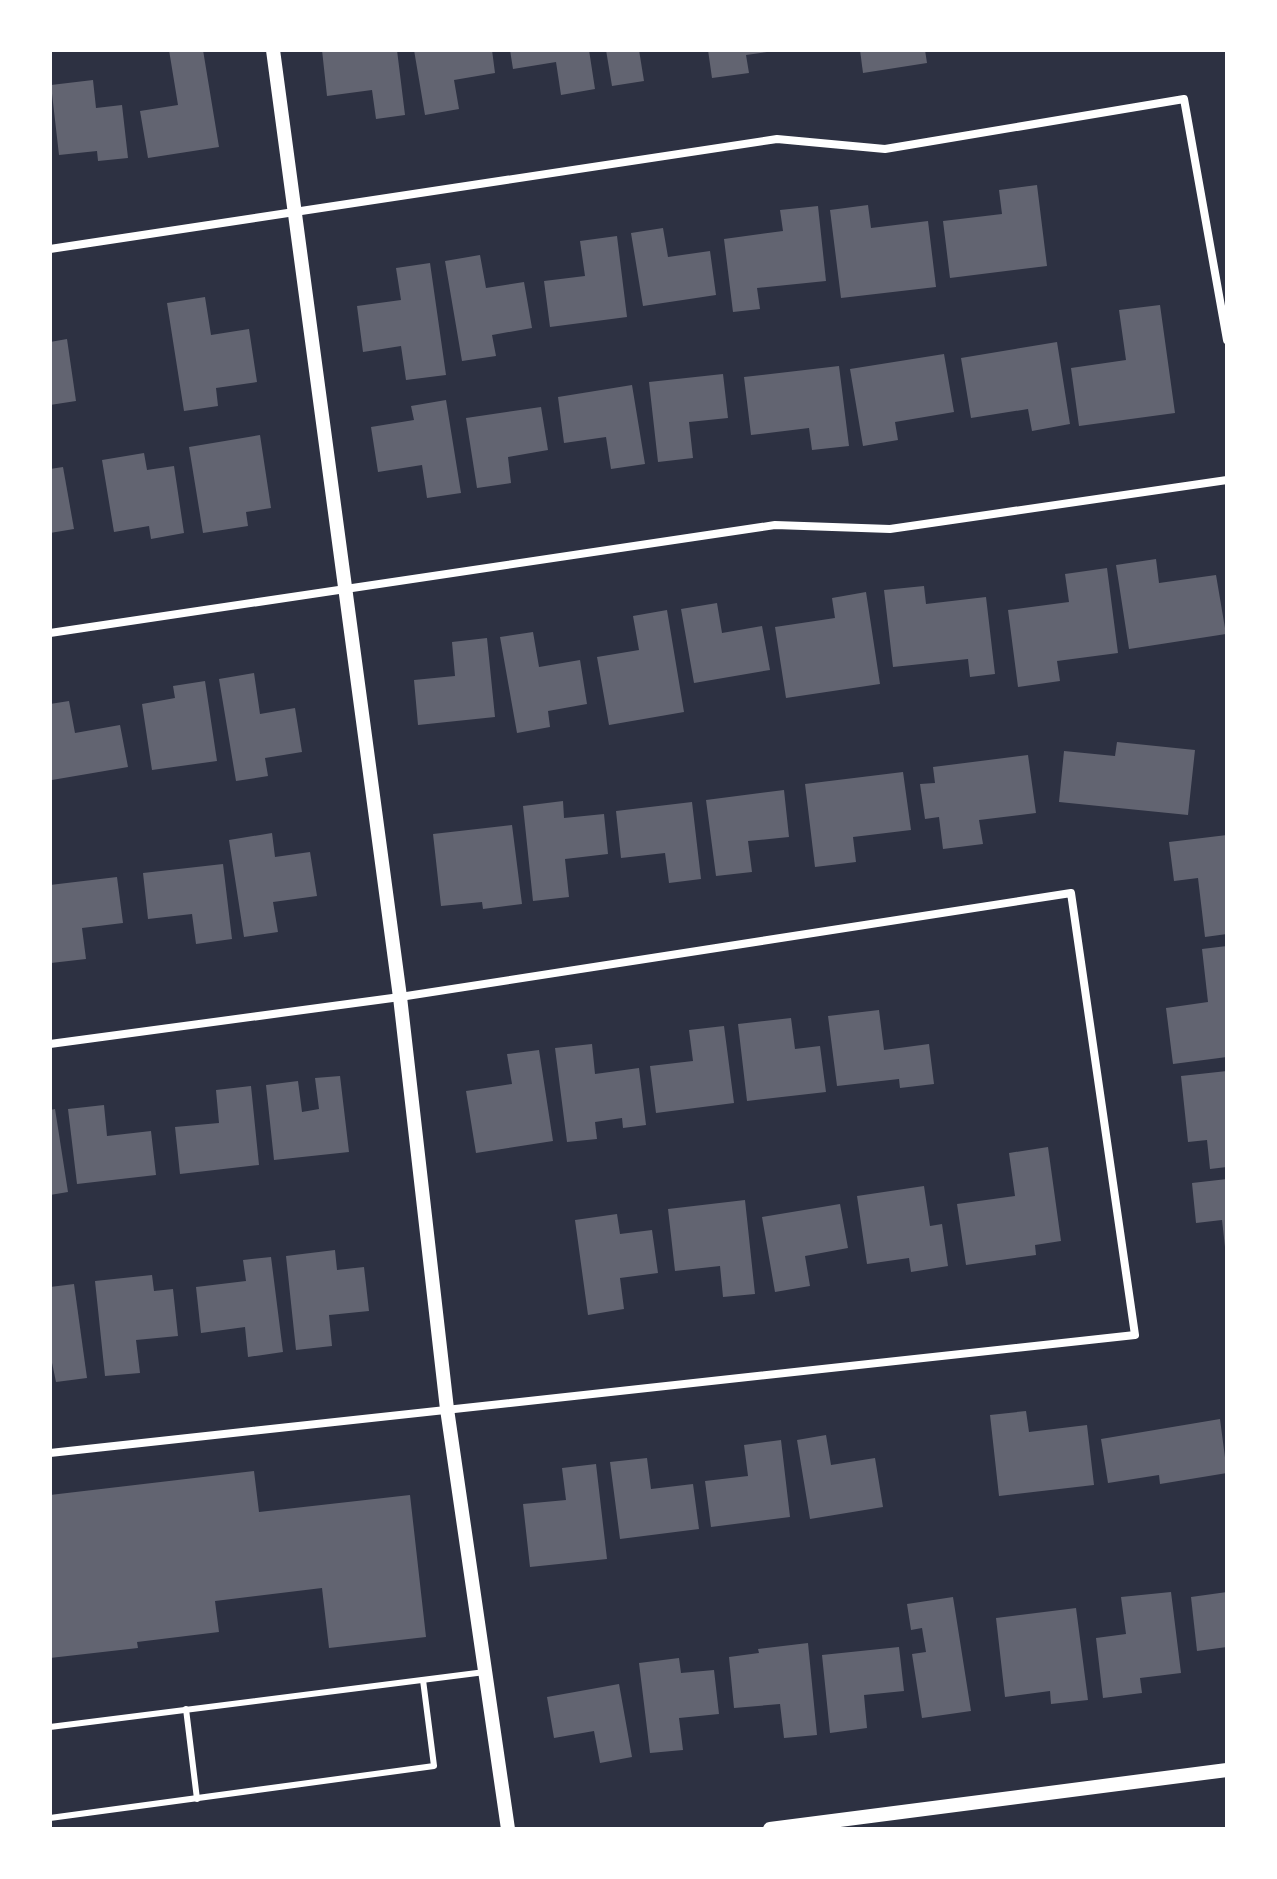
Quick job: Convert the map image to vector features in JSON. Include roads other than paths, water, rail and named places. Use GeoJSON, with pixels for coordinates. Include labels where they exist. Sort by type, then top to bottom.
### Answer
{"type":"FeatureCollection","features":[{"type":"Feature","properties":{"kind":"street"},"geometry":{"type":"LineString","coordinates":[[273,50],[400,997],[447,1409],[508,1829]]}},
{"type":"Feature","properties":{"kind":"street"},"geometry":{"type":"LineString","coordinates":[[50,249],[777,139],[885,149],[1184,99],[1227,340]]}},
{"type":"Feature","properties":{"kind":"street"},"geometry":{"type":"LineString","coordinates":[[50,633],[775,525],[890,529],[1227,480]]}},
{"type":"Feature","properties":{"kind":"street"},"geometry":{"type":"LineString","coordinates":[[50,1044],[400,997],[1071,893],[1135,1335],[50,1453]]}},
{"type":"Feature","properties":{"kind":"street"},"geometry":{"type":"LineString","coordinates":[[770,1829],[1227,1770]]}},
{"type":"Feature","properties":{"kind":"lane"},"geometry":{"type":"LineString","coordinates":[[50,1727],[485,1672]]}},
{"type":"Feature","properties":{"kind":"lane"},"geometry":{"type":"LineString","coordinates":[[50,1818],[434,1766],[423,1680]]}},
{"type":"Feature","properties":{"kind":"lane"},"geometry":{"type":"LineString","coordinates":[[186,1709],[197,1799]]}}]}
